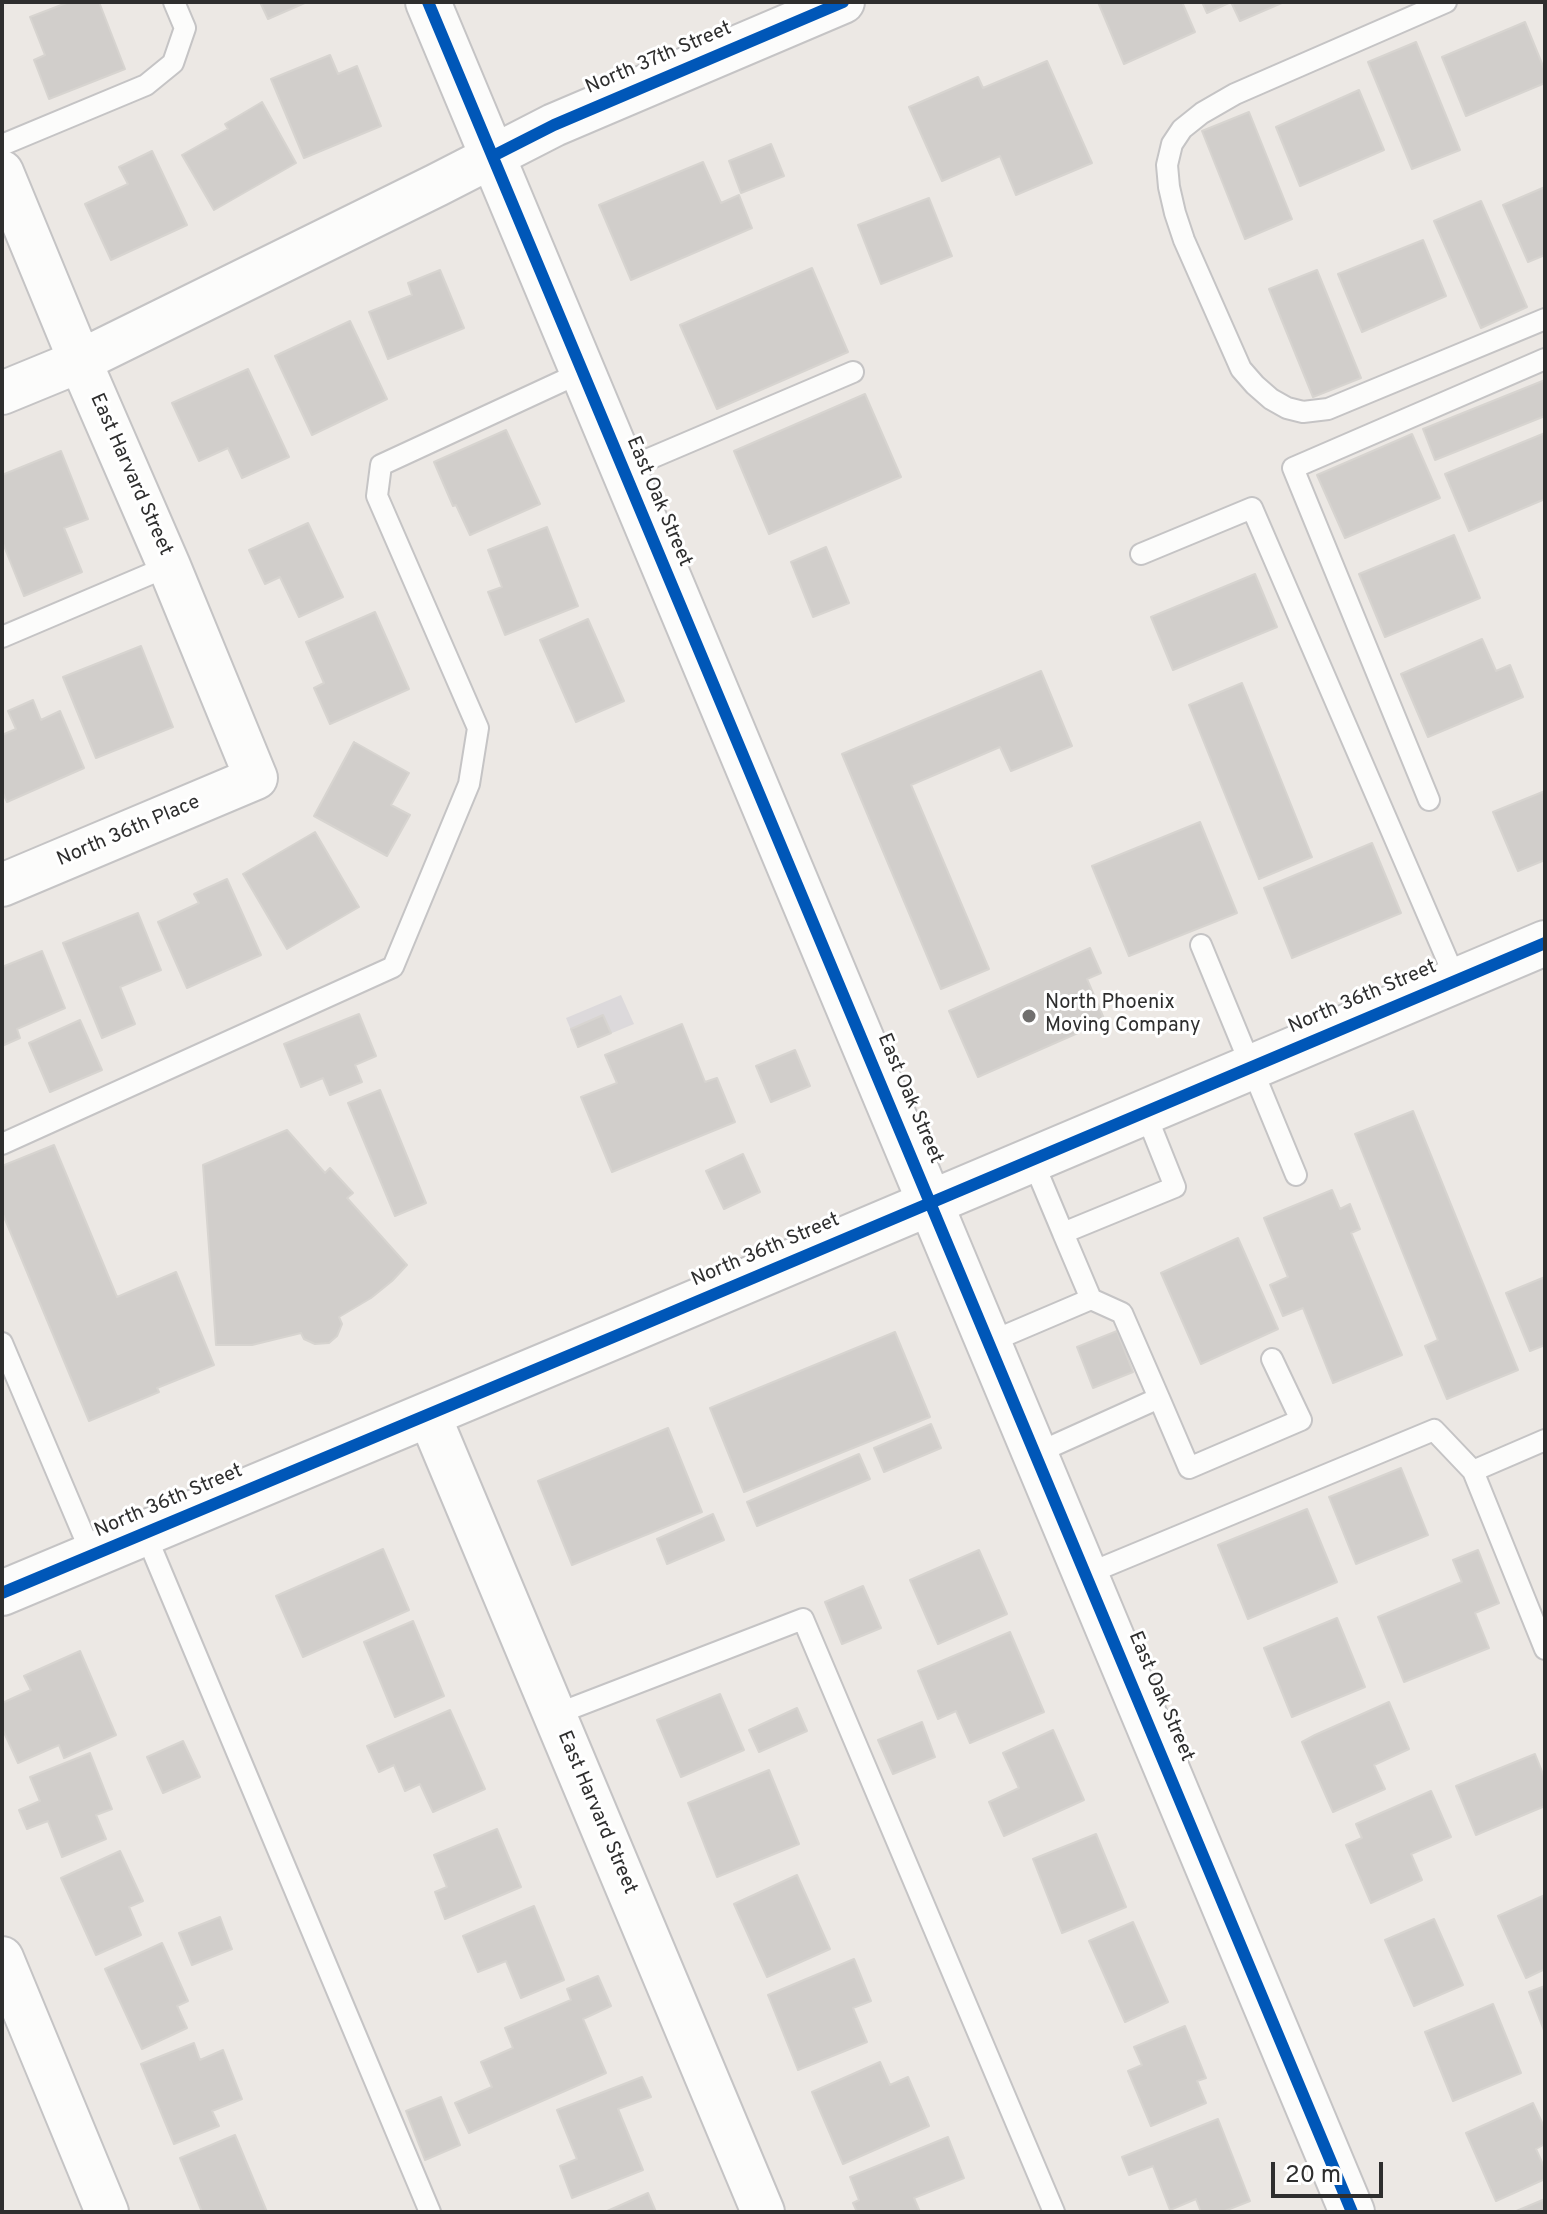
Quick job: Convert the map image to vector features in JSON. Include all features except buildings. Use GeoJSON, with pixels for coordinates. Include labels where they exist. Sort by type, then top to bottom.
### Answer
{"type":"FeatureCollection","features":[{"type":"Feature","properties":{"kind":"street","name":"East Oak Street"},"geometry":{"type":"LineString","coordinates":[[428,2],[1352,2212]]}},
{"type":"Feature","properties":{"kind":"street","name":"North 37th Street"},"geometry":{"type":"LineString","coordinates":[[2,393],[80,361],[554,125],[843,2]]}},
{"type":"Feature","properties":{"kind":"street","name":"East Harvard Street"},"geometry":{"type":"LineString","coordinates":[[2,172],[256,778]]}},
{"type":"Feature","properties":{"kind":"street","name":"North 36th Place"},"geometry":{"type":"LineString","coordinates":[[2,885],[256,778]]}},
{"type":"Feature","properties":{"kind":"street","name":"North 36th Street"},"geometry":{"type":"LineString","coordinates":[[2,1593],[1545,943]]}},
{"type":"Feature","properties":{"kind":"street","name":"East Harvard Street"},"geometry":{"type":"LineString","coordinates":[[429,1415],[763,2212]]}},
{"type":"Feature","properties":{"kind":"street"},"geometry":{"type":"LineString","coordinates":[[2,1958],[107,2212]]}},
{"type":"Feature","properties":{"kind":"lane"},"geometry":{"type":"LineString","coordinates":[[2,145],[146,85],[173,63],[185,28],[174,2]]}},
{"type":"Feature","properties":{"kind":"lane"},"geometry":{"type":"LineString","coordinates":[[1446,2],[1235,94],[1202,113],[1182,129],[1172,144],[1167,165],[1175,213],[1241,369],[1271,399],[1287,408],[1303,412],[1328,409],[1545,319]]}},
{"type":"Feature","properties":{"kind":"lane"},"geometry":{"type":"LineString","coordinates":[[1429,800],[1293,468],[1545,359]]}},
{"type":"Feature","properties":{"kind":"lane"},"geometry":{"type":"LineString","coordinates":[[2,1144],[393,967],[469,784],[478,728],[377,496],[381,465],[582,372]]}},
{"type":"Feature","properties":{"kind":"lane"},"geometry":{"type":"LineString","coordinates":[[623,470],[853,372]]}},
{"type":"Feature","properties":{"kind":"lane"},"geometry":{"type":"LineString","coordinates":[[1141,554],[1252,508],[1456,980]]}},
{"type":"Feature","properties":{"kind":"lane"},"geometry":{"type":"LineString","coordinates":[[2,637],[169,566]]}},
{"type":"Feature","properties":{"kind":"lane"},"geometry":{"type":"LineString","coordinates":[[1201,945],[1296,1175]]}},
{"type":"Feature","properties":{"kind":"lane"},"geometry":{"type":"LineString","coordinates":[[1063,1233],[1175,1187],[1145,1112]]}},
{"type":"Feature","properties":{"kind":"lane"},"geometry":{"type":"LineString","coordinates":[[1032,1159],[1091,1299],[1122,1313],[1189,1468],[1301,1420],[1272,1359]]}},
{"type":"Feature","properties":{"kind":"lane"},"geometry":{"type":"LineString","coordinates":[[990,1342],[1091,1299]]}},
{"type":"Feature","properties":{"kind":"lane"},"geometry":{"type":"LineString","coordinates":[[2,1343],[92,1555]]}},
{"type":"Feature","properties":{"kind":"lane"},"geometry":{"type":"LineString","coordinates":[[1037,1453],[1159,1398]]}},
{"type":"Feature","properties":{"kind":"lane"},"geometry":{"type":"LineString","coordinates":[[1087,1574],[1434,1430],[1473,1471],[1545,1649]]}},
{"type":"Feature","properties":{"kind":"lane"},"geometry":{"type":"LineString","coordinates":[[1473,1471],[1545,1440]]}},
{"type":"Feature","properties":{"kind":"lane"},"geometry":{"type":"LineString","coordinates":[[145,1533],[430,2212]]}},
{"type":"Feature","properties":{"kind":"lane"},"geometry":{"type":"LineString","coordinates":[[554,1715],[803,1619],[1054,2212]]}},
{"type":"Feature","properties":{"kind":"shaded area"},"geometry":{"type":"Polygon","coordinates":[[[621,995],[634,1024],[578,1047],[566,1018],[621,995]]]}},
{"type":"Feature","properties":{"kind":"cycle path"},"geometry":{"type":"LineString","coordinates":[[428,2],[1352,2212]]}},
{"type":"Feature","properties":{"kind":"cycle path"},"geometry":{"type":"LineString","coordinates":[[493,156],[554,125],[843,2]]}},
{"type":"Feature","properties":{"kind":"cycle path"},"geometry":{"type":"LineString","coordinates":[[2,1593],[1545,943]]}},
{"type":"Feature","properties":{"kind":"place","name":"North Phoenix Moving Company"},"geometry":{"type":"Point","coordinates":[1029,1016]}}]}
